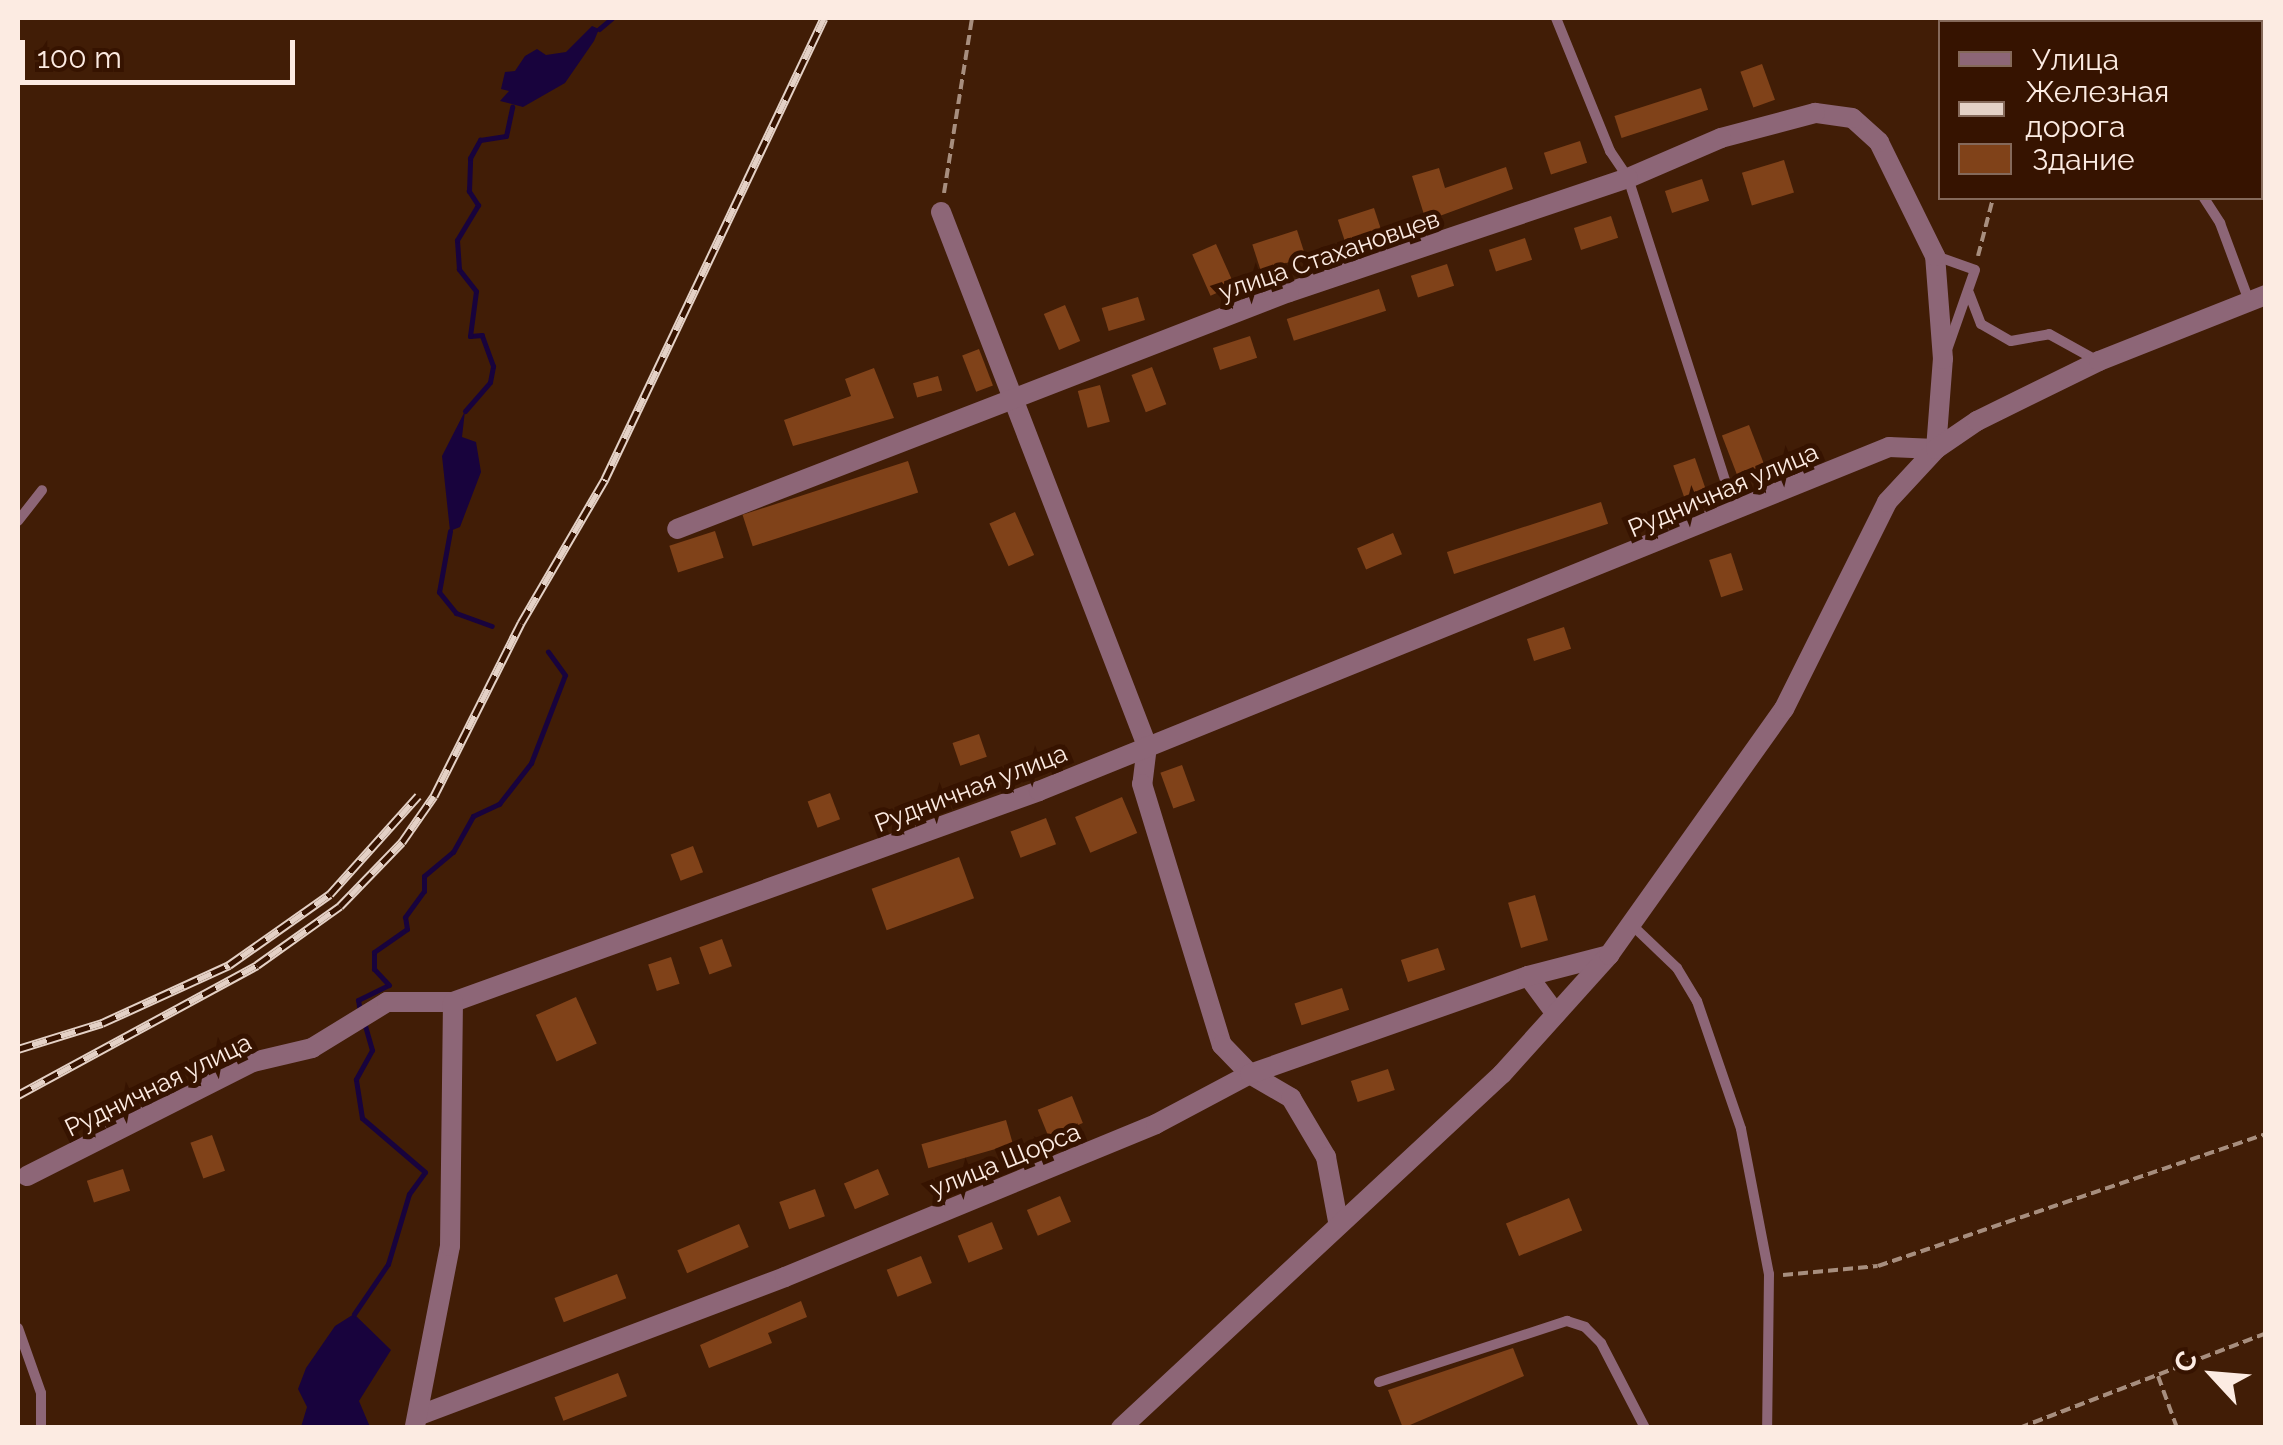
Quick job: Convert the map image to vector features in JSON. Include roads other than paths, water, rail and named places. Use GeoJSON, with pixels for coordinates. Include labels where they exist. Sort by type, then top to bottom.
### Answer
{"type":"FeatureCollection","features":[{"type":"Feature","properties":{"kind":"street","name":"улица Стахановцев"},"geometry":{"type":"LineString","coordinates":[[677,529],[1289,292],[1628,178],[1740,133],[1816,113],[1852,118],[1880,142],[1935,256]]}},
{"type":"Feature","properties":{"kind":"street"},"geometry":{"type":"LineString","coordinates":[[941,212],[1147,746],[1142,784],[1222,1045],[1250,1074],[1291,1098],[1317,1142],[1338,1221]]}},
{"type":"Feature","properties":{"kind":"street"},"geometry":{"type":"LineString","coordinates":[[1935,256],[1943,359],[1936,449]]}},
{"type":"Feature","properties":{"kind":"street"},"geometry":{"type":"LineString","coordinates":[[1121,1428],[1338,1221],[1502,1074],[1633,926],[1784,708],[1887,502],[1936,449],[1977,421],[2098,361],[2257,298]]}},
{"type":"Feature","properties":{"kind":"street","name":"Рудничная улица"},"geometry":{"type":"LineString","coordinates":[[22,1179],[253,1062],[312,1048],[387,1002],[453,1002],[1039,791],[1736,514],[1889,447],[1936,449]]}},
{"type":"Feature","properties":{"kind":"street","name":"улица Щорса"},"geometry":{"type":"LineString","coordinates":[[417,1421],[785,1277],[1156,1124],[1250,1074],[1528,976],[1609,954]]}},
{"type":"Feature","properties":{"kind":"street"},"geometry":{"type":"LineString","coordinates":[[1528,976],[1556,1014]]}},
{"type":"Feature","properties":{"kind":"street"},"geometry":{"type":"LineString","coordinates":[[417,1421],[450,1246],[453,1002]]}},
{"type":"Feature","properties":{"kind":"lane"},"geometry":{"type":"LineString","coordinates":[[1556,18],[1610,150],[1628,178],[1715,466],[1736,514]]}},
{"type":"Feature","properties":{"kind":"lane"},"geometry":{"type":"LineString","coordinates":[[2205,200],[2257,298]]}},
{"type":"Feature","properties":{"kind":"lane"},"geometry":{"type":"LineString","coordinates":[[1935,256],[1975,270],[1943,359]]}},
{"type":"Feature","properties":{"kind":"lane"},"geometry":{"type":"LineString","coordinates":[[1968,293],[1981,324],[2011,341],[2048,334],[2098,361]]}},
{"type":"Feature","properties":{"kind":"lane"},"geometry":{"type":"LineString","coordinates":[[18,521],[42,490]]}},
{"type":"Feature","properties":{"kind":"lane"},"geometry":{"type":"LineString","coordinates":[[1633,926],[1676,968],[1708,1031],[1741,1130],[1769,1274],[1767,1428]]}},
{"type":"Feature","properties":{"kind":"lane"},"geometry":{"type":"LineString","coordinates":[[1380,1382],[1567,1320],[1585,1326],[1601,1343],[1645,1428]]}},
{"type":"Feature","properties":{"kind":"lane"},"geometry":{"type":"LineString","coordinates":[[18,1328],[41,1393],[41,1428]]}},
{"type":"Feature","properties":{"kind":"waterway"},"geometry":{"type":"LineString","coordinates":[[599,29],[612,18]]}},
{"type":"Feature","properties":{"kind":"waterway"},"geometry":{"type":"LineString","coordinates":[[465,411],[490,382],[493,366],[482,335],[470,336],[476,291],[459,269],[457,240],[478,205],[469,191],[470,158],[480,140],[506,136],[512,107]]}},
{"type":"Feature","properties":{"kind":"waterway"},"geometry":{"type":"LineString","coordinates":[[450,531],[439,592],[456,613],[492,626]]}},
{"type":"Feature","properties":{"kind":"waterway"},"geometry":{"type":"LineString","coordinates":[[360,1012],[358,1000],[389,985],[374,969],[374,952],[407,929],[405,917],[424,891],[424,876],[453,852],[473,816],[499,804],[531,763],[565,675],[548,652]]}},
{"type":"Feature","properties":{"kind":"waterway"},"geometry":{"type":"LineString","coordinates":[[354,1314],[388,1264],[409,1194],[425,1172],[362,1118],[356,1079],[372,1050],[364,1022]]}},
{"type":"Feature","properties":{"kind":"railway"},"geometry":{"type":"LineString","coordinates":[[18,1095],[257,965],[340,906],[402,842],[434,796],[521,623],[605,479],[824,18]]}},
{"type":"Feature","properties":{"kind":"railway"},"geometry":{"type":"LineString","coordinates":[[18,1049],[102,1023],[229,965],[330,894],[418,796]]}}]}
